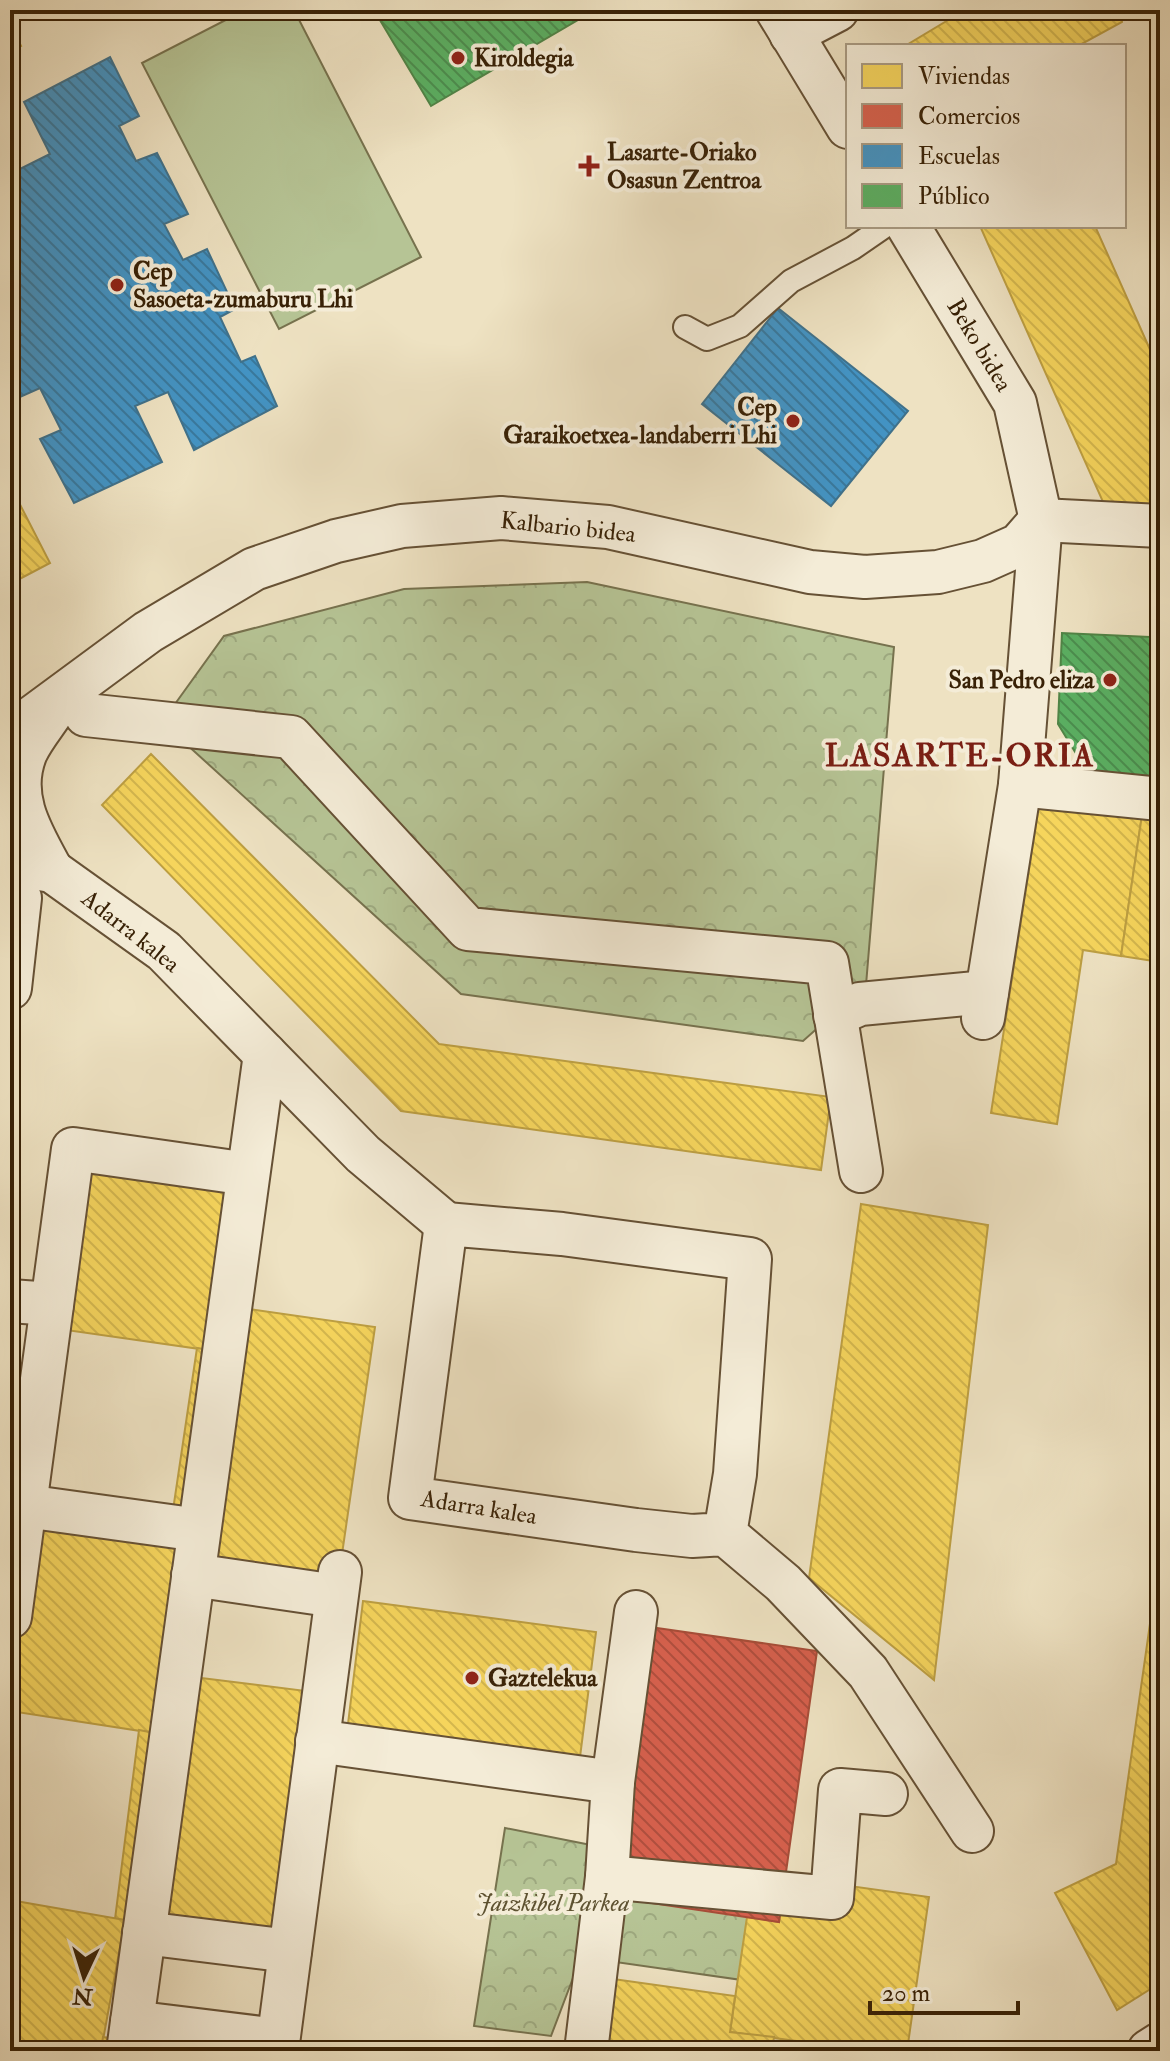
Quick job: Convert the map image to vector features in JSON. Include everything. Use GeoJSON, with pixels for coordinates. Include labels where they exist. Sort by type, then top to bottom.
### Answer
{"type":"FeatureCollection","features":[{"type":"Feature","properties":{"kind":"street"},"geometry":{"type":"LineString","coordinates":[[837,10],[784,22],[846,124]]}},
{"type":"Feature","properties":{"kind":"street","name":"Beko bidea"},"geometry":{"type":"LineString","coordinates":[[835,1015],[860,1004],[985,1005],[1020,785],[1041,520],[1015,403],[909,228]]}},
{"type":"Feature","properties":{"kind":"street","name":"Kalbario bidea"},"geometry":{"type":"LineString","coordinates":[[10,731],[30,719],[76,703],[148,632],[254,569],[336,541],[402,526],[501,518],[608,527],[810,572],[865,577],[938,572],[983,561],[1019,545],[1041,520]]}},
{"type":"Feature","properties":{"kind":"street"},"geometry":{"type":"LineString","coordinates":[[1041,520],[1160,526]]}},
{"type":"Feature","properties":{"kind":"street"},"geometry":{"type":"LineString","coordinates":[[52,871],[26,824],[20,801],[19,773],[28,749],[76,703],[291,737],[468,929],[827,963],[861,1171]]}},
{"type":"Feature","properties":{"kind":"street"},"geometry":{"type":"LineString","coordinates":[[1020,785],[1160,799]]}},
{"type":"Feature","properties":{"kind":"street","name":"Adarra kalea"},"geometry":{"type":"LineString","coordinates":[[15,881],[52,871],[164,951],[363,1154],[446,1224],[410,1498],[636,1530],[692,1536],[725,1534]]}},
{"type":"Feature","properties":{"kind":"street"},"geometry":{"type":"LineString","coordinates":[[10,988],[15,881]]}},
{"type":"Feature","properties":{"kind":"street"},"geometry":{"type":"LineString","coordinates":[[193,1575],[338,1584],[277,2045],[130,2036],[199,1530],[265,1054]]}},
{"type":"Feature","properties":{"kind":"street"},"geometry":{"type":"LineString","coordinates":[[10,1617],[17,1506],[52,1304],[73,1149],[248,1174]]}},
{"type":"Feature","properties":{"kind":"street"},"geometry":{"type":"LineString","coordinates":[[446,1224],[562,1234],[750,1259],[735,1474],[725,1534],[783,1583],[868,1672],[972,1831]]}},
{"type":"Feature","properties":{"kind":"street"},"geometry":{"type":"LineString","coordinates":[[10,1301],[52,1304]]}},
{"type":"Feature","properties":{"kind":"street"},"geometry":{"type":"LineString","coordinates":[[17,1506],[199,1530]]}},
{"type":"Feature","properties":{"kind":"street"},"geometry":{"type":"LineString","coordinates":[[586,2051],[607,1877],[613,1782],[636,1612]]}},
{"type":"Feature","properties":{"kind":"street"},"geometry":{"type":"LineString","coordinates":[[317,1741],[613,1782]]}},
{"type":"Feature","properties":{"kind":"street"},"geometry":{"type":"LineString","coordinates":[[607,1877],[832,1898],[840,1790],[886,1794]]}},
{"type":"Feature","properties":{"kind":"street"},"geometry":{"type":"LineString","coordinates":[[144,1933],[290,1951]]}},
{"type":"Feature","properties":{"kind":"street"},"geometry":{"type":"LineString","coordinates":[[1149,2051],[1160,2044]]}},
{"type":"Feature","properties":{"kind":"lane"},"geometry":{"type":"LineString","coordinates":[[685,327],[707,339],[740,326],[791,281],[853,248],[882,228]]}},
{"type":"Feature","properties":{"kind":"green space"},"geometry":{"type":"Polygon","coordinates":[[[245,10],[294,10],[421,257],[279,329],[142,63],[245,10]]]}},
{"type":"Feature","properties":{"kind":"green space"},"geometry":{"type":"Polygon","coordinates":[[[587,582],[894,647],[866,985],[803,1041],[461,994],[162,722],[224,636],[404,589],[587,582]]]}},
{"type":"Feature","properties":{"kind":"green space","name":"Jaizkibel Parkea"},"geometry":{"type":"Polygon","coordinates":[[[505,1828],[606,1848],[764,1893],[749,1981],[581,1957],[551,2036],[474,2026],[505,1828]]]}},
{"type":"Feature","properties":{"kind":"building: Viviendas"},"geometry":{"type":"Polygon","coordinates":[[[965,10],[1120,10],[1122,22],[1082,44],[908,44],[965,10]]]}},
{"type":"Feature","properties":{"kind":"building: Viviendas"},"geometry":{"type":"Polygon","coordinates":[[[10,23],[21,46],[10,51],[10,23]]]}},
{"type":"Feature","properties":{"kind":"building: Viviendas"},"geometry":{"type":"Polygon","coordinates":[[[981,228],[1096,228],[1160,372],[1160,514],[1108,513],[981,228]]]}},
{"type":"Feature","properties":{"kind":"building: Viviendas"},"geometry":{"type":"Polygon","coordinates":[[[10,485],[50,563],[10,584],[10,485]]]}},
{"type":"Feature","properties":{"kind":"building: Viviendas"},"geometry":{"type":"Polygon","coordinates":[[[151,754],[439,1044],[831,1097],[821,1170],[401,1111],[102,805],[151,754]]]}},
{"type":"Feature","properties":{"kind":"building: Viviendas"},"geometry":{"type":"Polygon","coordinates":[[[1040,799],[1142,815],[1121,956],[1083,950],[1057,1124],[991,1113],[1040,799]]]}},
{"type":"Feature","properties":{"kind":"building: Viviendas"},"geometry":{"type":"Polygon","coordinates":[[[1142,815],[1160,818],[1160,962],[1121,956],[1142,815]]]}},
{"type":"Feature","properties":{"kind":"building: Viviendas"},"geometry":{"type":"Polygon","coordinates":[[[70,1158],[248,1184],[221,1352],[45,1327],[70,1158]]]}},
{"type":"Feature","properties":{"kind":"building: Viviendas"},"geometry":{"type":"Polygon","coordinates":[[[861,1204],[988,1225],[934,1680],[809,1578],[861,1204]]]}},
{"type":"Feature","properties":{"kind":"building: Viviendas"},"geometry":{"type":"Polygon","coordinates":[[[228,1306],[375,1327],[333,1616],[168,1544],[197,1348],[221,1352],[228,1306]]]}},
{"type":"Feature","properties":{"kind":"building: Viviendas"},"geometry":{"type":"Polygon","coordinates":[[[34,1525],[190,1547],[160,1734],[10,1711],[10,1684],[34,1525]]]}},
{"type":"Feature","properties":{"kind":"building: Viviendas"},"geometry":{"type":"Polygon","coordinates":[[[1160,1553],[1160,1983],[1117,2010],[1055,1893],[1116,1864],[1160,1553]]]}},
{"type":"Feature","properties":{"kind":"building: Viviendas","name":"Gaztelekua"},"geometry":{"type":"Polygon","coordinates":[[[363,1601],[596,1632],[580,1757],[348,1724],[363,1601]]]}},
{"type":"Feature","properties":{"kind":"building: Viviendas"},"geometry":{"type":"Polygon","coordinates":[[[169,1674],[322,1693],[287,1968],[115,1919],[139,1730],[160,1734],[169,1674]]]}},
{"type":"Feature","properties":{"kind":"building: Viviendas"},"geometry":{"type":"Polygon","coordinates":[[[785,1877],[929,1897],[907,2051],[869,2051],[730,2032],[747,1917],[779,1922],[785,1877]]]}},
{"type":"Feature","properties":{"kind":"building: Viviendas"},"geometry":{"type":"Polygon","coordinates":[[[10,1900],[125,1920],[101,2051],[10,2051],[10,1900]]]}},
{"type":"Feature","properties":{"kind":"building: Viviendas"},"geometry":{"type":"Polygon","coordinates":[[[606,1978],[735,1996],[730,2032],[774,2037],[772,2051],[596,2051],[606,1978]]]}},
{"type":"Feature","properties":{"kind":"building: Viviendas"},"geometry":{"type":"Polygon","coordinates":[[[103,2037],[202,2051],[101,2051],[103,2037]]]}},
{"type":"Feature","properties":{"kind":"building: Viviendas"},"geometry":{"type":"Polygon","coordinates":[[[921,2047],[1015,2050],[921,2051],[921,2047]]]}},
{"type":"Feature","properties":{"kind":"building: Comercios"},"geometry":{"type":"Polygon","coordinates":[[[643,1626],[817,1651],[779,1922],[604,1896],[643,1626]]]}},
{"type":"Feature","properties":{"kind":"building: Escuelas","name":"Cep Sasoeta-zumaburu Lhi"},"geometry":{"type":"Polygon","coordinates":[[[110,57],[139,116],[119,126],[136,161],[157,153],[188,214],[164,224],[183,260],[207,249],[235,309],[220,317],[241,362],[255,356],[277,406],[194,450],[168,392],[135,406],[162,462],[74,503],[40,439],[61,430],[40,388],[20,397],[10,377],[10,342],[21,335],[10,316],[10,156],[18,170],[50,154],[24,102],[110,57]]]}},
{"type":"Feature","properties":{"kind":"building: Escuelas","name":"Cep Garaikoetxea-landaberri Lhi"},"geometry":{"type":"Polygon","coordinates":[[[778,308],[908,411],[831,506],[702,404],[778,308]]]}},
{"type":"Feature","properties":{"kind":"building: Público","name":"Kiroldegia"},"geometry":{"type":"Polygon","coordinates":[[[374,10],[595,10],[431,106],[374,10]]]}},
{"type":"Feature","properties":{"kind":"building: Público","name":"San Pedro eliza"},"geometry":{"type":"Polygon","coordinates":[[[1150,626],[1160,627],[1160,790],[1117,788],[1083,765],[1058,724],[1062,633],[1150,637],[1150,626]]]}},
{"type":"Feature","properties":{"kind":"place","name":"Kiroldegia"},"geometry":{"type":"Point","coordinates":[458,58]}},
{"type":"Feature","properties":{"kind":"place","name":"Lasarte-Oriako Osasun Zentroa"},"geometry":{"type":"Point","coordinates":[589,166]}},
{"type":"Feature","properties":{"kind":"place","name":"Cep Sasoeta-zumaburu Lhi"},"geometry":{"type":"Point","coordinates":[117,285]}},
{"type":"Feature","properties":{"kind":"place","name":"Cep Garaikoetxea-landaberri Lhi"},"geometry":{"type":"Point","coordinates":[793,421]}},
{"type":"Feature","properties":{"kind":"place","name":"San Pedro eliza"},"geometry":{"type":"Point","coordinates":[1110,680]}},
{"type":"Feature","properties":{"kind":"place","name":"Gaztelekua"},"geometry":{"type":"Point","coordinates":[472,1678]}},
{"type":"Feature","properties":{"kind":"district","name":"LASARTE-ORIA"},"geometry":{"type":"Point","coordinates":[960,755]}}]}
